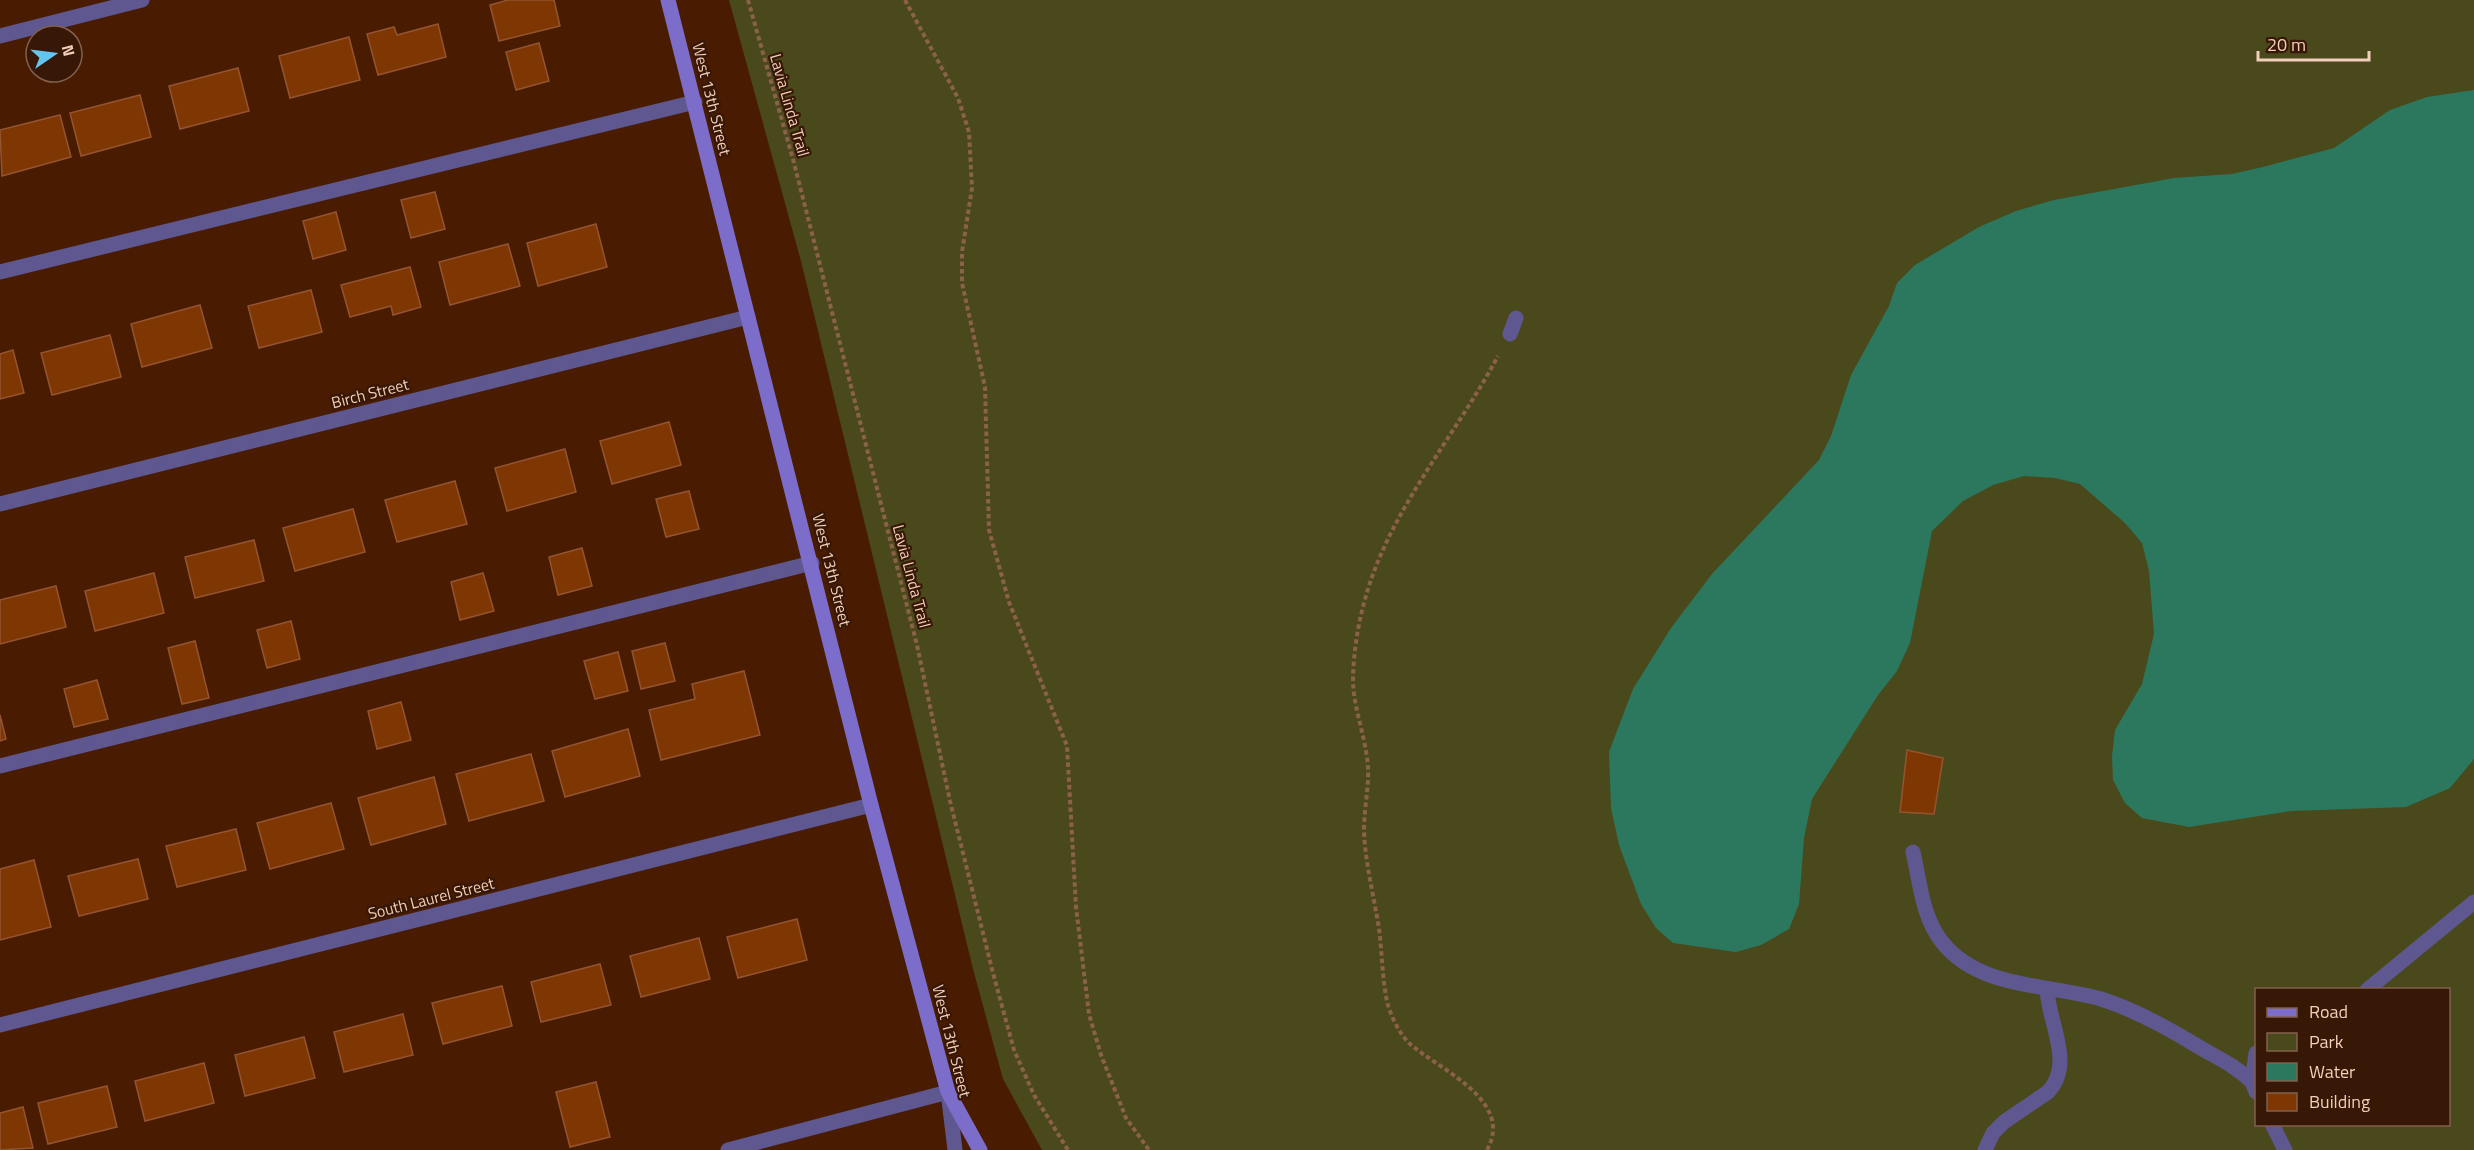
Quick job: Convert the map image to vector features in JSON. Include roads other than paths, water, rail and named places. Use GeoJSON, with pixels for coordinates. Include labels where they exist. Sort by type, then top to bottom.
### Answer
{"type":"FeatureCollection","features":[{"type":"Feature","properties":{"kind":"main road","name":"West 13th Street"},"geometry":{"type":"LineString","coordinates":[[668,0],[812,563],[871,805],[948,1092]]}},
{"type":"Feature","properties":{"kind":"main road"},"geometry":{"type":"LineString","coordinates":[[948,1092],[980,1150]]}},
{"type":"Feature","properties":{"kind":"street"},"geometry":{"type":"LineString","coordinates":[[0,36],[142,0]]}},
{"type":"Feature","properties":{"kind":"street"},"geometry":{"type":"LineString","coordinates":[[0,272],[695,102]]}},
{"type":"Feature","properties":{"kind":"street","name":"Birch Street"},"geometry":{"type":"LineString","coordinates":[[0,504],[748,317]]}},
{"type":"Feature","properties":{"kind":"street"},"geometry":{"type":"LineString","coordinates":[[1510,334],[1516,318]]}},
{"type":"Feature","properties":{"kind":"street"},"geometry":{"type":"LineString","coordinates":[[0,766],[812,563]]}},
{"type":"Feature","properties":{"kind":"street","name":"South Laurel Street"},"geometry":{"type":"LineString","coordinates":[[0,1026],[871,805]]}},
{"type":"Feature","properties":{"kind":"street"},"geometry":{"type":"LineString","coordinates":[[1913,852],[1928,918],[1941,941],[1965,965],[1979,971],[2047,989],[2102,1000],[2153,1021],[2233,1065],[2255,1082]]}},
{"type":"Feature","properties":{"kind":"street"},"geometry":{"type":"LineString","coordinates":[[2369,988],[2474,902]]}},
{"type":"Feature","properties":{"kind":"street"},"geometry":{"type":"LineString","coordinates":[[1985,1150],[1993,1133],[2048,1092],[2058,1078],[2061,1060],[2047,989]]}},
{"type":"Feature","properties":{"kind":"street"},"geometry":{"type":"LineString","coordinates":[[728,1150],[948,1092]]}},
{"type":"Feature","properties":{"kind":"street","name":"West 13th Street"},"geometry":{"type":"LineString","coordinates":[[948,1092],[955,1150]]}},
{"type":"Feature","properties":{"kind":"street"},"geometry":{"type":"LineString","coordinates":[[2273,1126],[2285,1150]]}},
{"type":"Feature","properties":{"kind":"water"},"geometry":{"type":"Polygon","coordinates":[[[2474,90],[2474,759],[2450,788],[2406,807],[2291,811],[2189,827],[2142,818],[2125,803],[2113,780],[2112,756],[2115,730],[2142,684],[2154,634],[2149,571],[2142,543],[2125,523],[2080,484],[2055,478],[2024,476],[1993,485],[1963,501],[1932,531],[1910,643],[1897,671],[1878,695],[1812,799],[1804,838],[1799,904],[1789,929],[1761,945],[1736,952],[1673,943],[1656,928],[1641,904],[1619,845],[1611,808],[1609,752],[1633,689],[1671,628],[1712,574],[1819,460],[1831,436],[1851,375],[1889,306],[1897,283],[1915,265],[1979,227],[2016,211],[2054,200],[2174,178],[2232,174],[2263,167],[2334,148],[2390,110],[2427,97],[2474,90]]]}}]}
